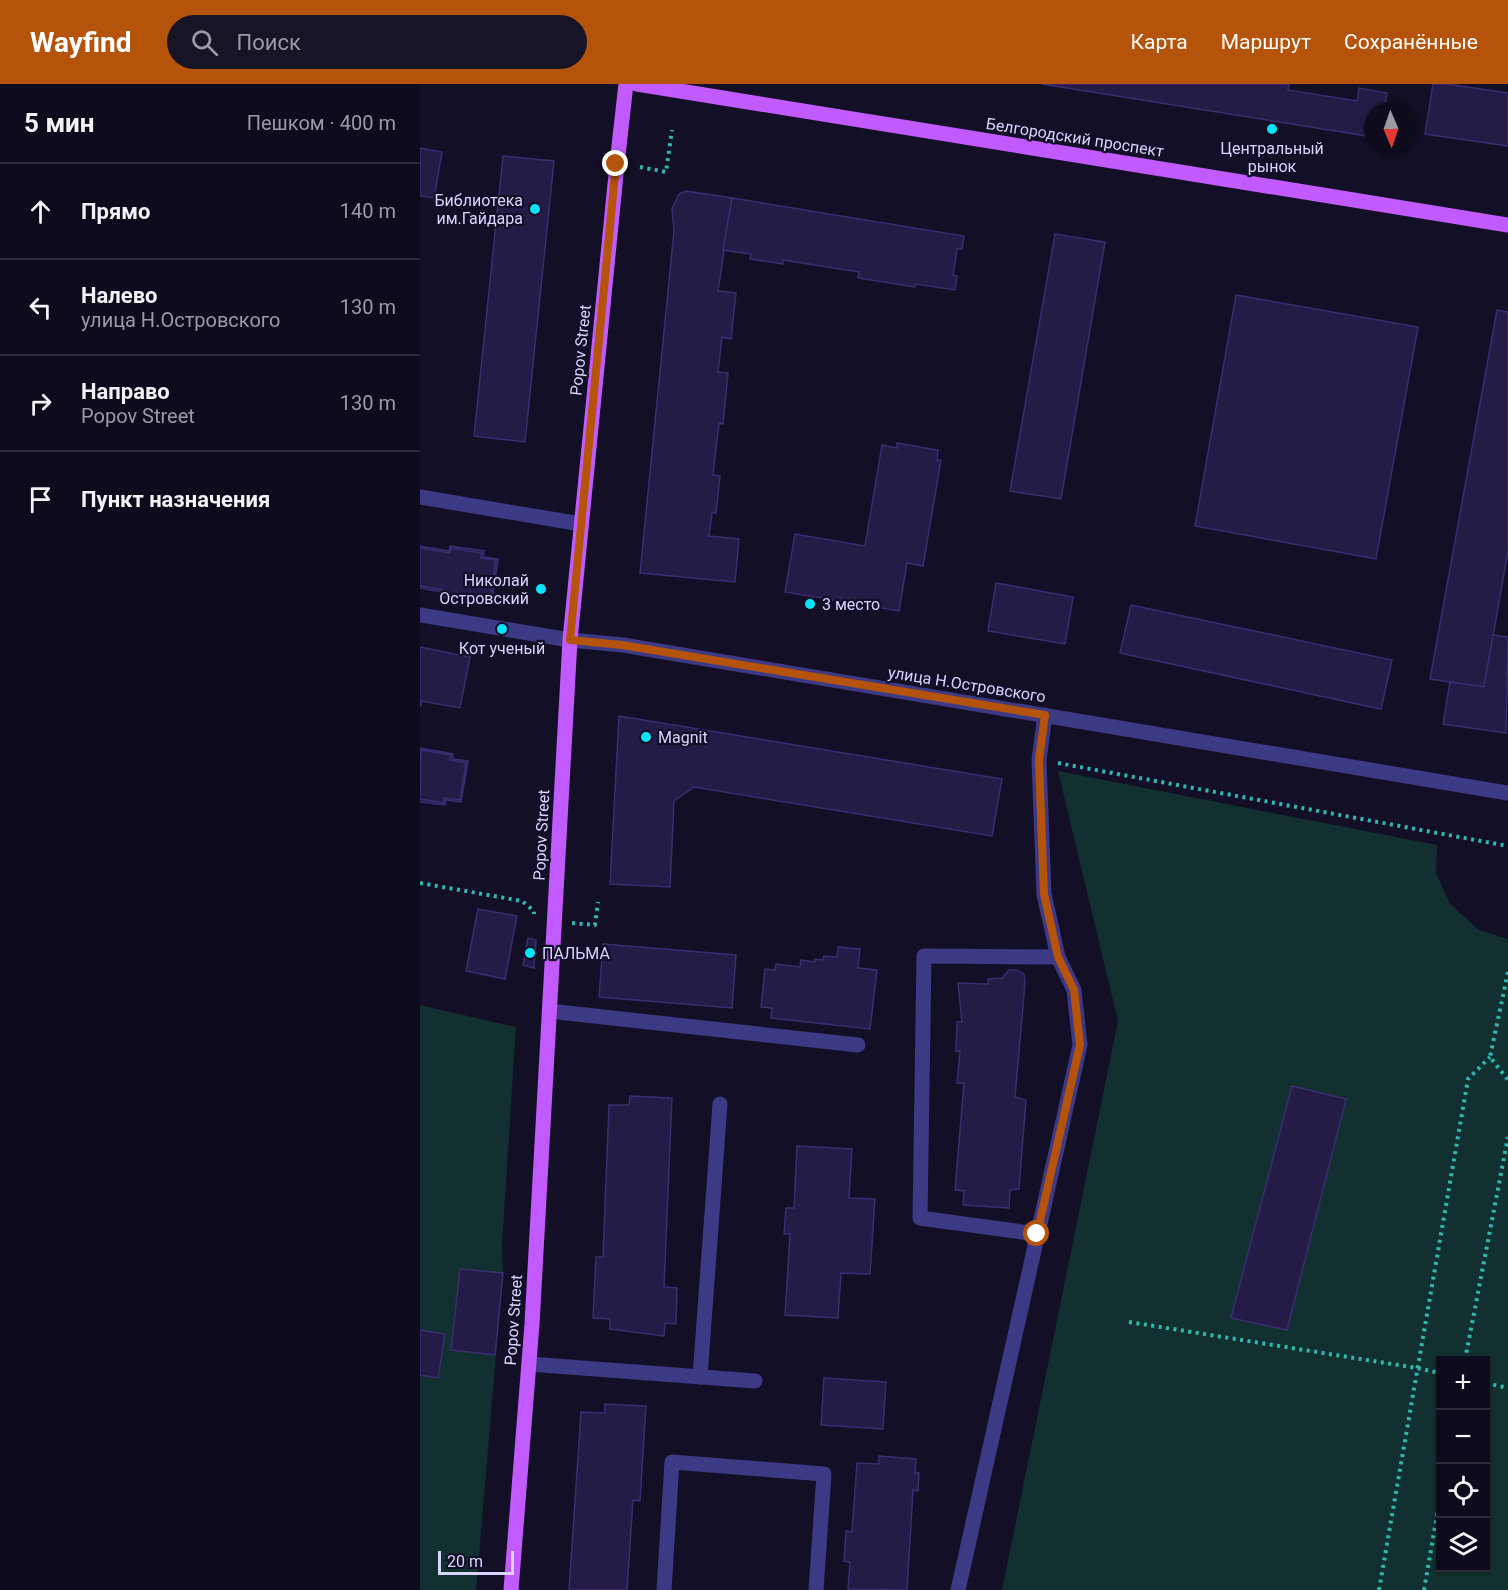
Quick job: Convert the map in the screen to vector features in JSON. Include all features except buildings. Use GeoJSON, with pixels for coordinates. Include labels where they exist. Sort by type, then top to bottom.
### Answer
{"type":"FeatureCollection","features":[{"type":"Feature","properties":{"kind":"main road","name":"Popov Street"},"geometry":{"type":"LineString","coordinates":[[511,1590],[529,1364],[570,640],[626,84]]}},
{"type":"Feature","properties":{"kind":"main road","name":"Белгородский проспект"},"geometry":{"type":"LineString","coordinates":[[637,84],[1508,225]]}},
{"type":"Feature","properties":{"kind":"street"},"geometry":{"type":"LineString","coordinates":[[420,496],[581,524]]}},
{"type":"Feature","properties":{"kind":"street","name":"улица Н.Островского"},"geometry":{"type":"LineString","coordinates":[[420,615],[570,640],[622,645],[1508,793]]}},
{"type":"Feature","properties":{"kind":"street"},"geometry":{"type":"LineString","coordinates":[[958,1590],[1080,1045],[1074,990],[1058,957],[1044,894],[1039,760],[1045,715]]}},
{"type":"Feature","properties":{"kind":"street"},"geometry":{"type":"LineString","coordinates":[[1037,1234],[920,1218],[924,956],[1058,957]]}},
{"type":"Feature","properties":{"kind":"street"},"geometry":{"type":"LineString","coordinates":[[549,1011],[858,1045]]}},
{"type":"Feature","properties":{"kind":"street"},"geometry":{"type":"LineString","coordinates":[[700,1377],[720,1104]]}},
{"type":"Feature","properties":{"kind":"street"},"geometry":{"type":"LineString","coordinates":[[529,1364],[755,1382]]}},
{"type":"Feature","properties":{"kind":"street"},"geometry":{"type":"LineString","coordinates":[[664,1590],[672,1462],[824,1474],[816,1590]]}},
{"type":"Feature","properties":{"kind":"path"},"geometry":{"type":"LineString","coordinates":[[640,167],[666,172],[672,130]]}},
{"type":"Feature","properties":{"kind":"path"},"geometry":{"type":"LineString","coordinates":[[1039,760],[1508,846]]}},
{"type":"Feature","properties":{"kind":"path"},"geometry":{"type":"LineString","coordinates":[[420,883],[522,901],[534,911],[536,921],[595,925],[598,902]]}},
{"type":"Feature","properties":{"kind":"path"},"geometry":{"type":"LineString","coordinates":[[1379,1590],[1468,1079],[1490,1057],[1508,972]]}},
{"type":"Feature","properties":{"kind":"path"},"geometry":{"type":"LineString","coordinates":[[1490,1057],[1508,1080]]}},
{"type":"Feature","properties":{"kind":"path"},"geometry":{"type":"LineString","coordinates":[[1467,1356],[1508,1137]]}},
{"type":"Feature","properties":{"kind":"path"},"geometry":{"type":"LineString","coordinates":[[1129,1322],[1436,1372]]}},
{"type":"Feature","properties":{"kind":"path"},"geometry":{"type":"LineString","coordinates":[[1490,1384],[1508,1388]]}},
{"type":"Feature","properties":{"kind":"path"},"geometry":{"type":"LineString","coordinates":[[1424,1590],[1437,1518]]}},
{"type":"Feature","properties":{"kind":"green space"},"geometry":{"type":"Polygon","coordinates":[[[1058,771],[1437,845],[1436,873],[1450,904],[1479,930],[1508,939],[1508,1590],[1002,1590],[1118,1021],[1058,771]]]}},
{"type":"Feature","properties":{"kind":"green space"},"geometry":{"type":"Polygon","coordinates":[[[420,1005],[516,1027],[502,1244],[503,1273],[476,1590],[420,1590],[420,1005]]]}},
{"type":"Feature","properties":{"kind":"place","name":"Центральный рынок"},"geometry":{"type":"Point","coordinates":[1272,129]}},
{"type":"Feature","properties":{"kind":"place","name":"Библиотека им.Гайдара"},"geometry":{"type":"Point","coordinates":[535,209]}},
{"type":"Feature","properties":{"kind":"place","name":"Николай Островский"},"geometry":{"type":"Point","coordinates":[541,589]}},
{"type":"Feature","properties":{"kind":"place","name":"3 место"},"geometry":{"type":"Point","coordinates":[810,604]}},
{"type":"Feature","properties":{"kind":"place","name":"Кот ученый"},"geometry":{"type":"Point","coordinates":[502,629]}},
{"type":"Feature","properties":{"kind":"place","name":"Magnit"},"geometry":{"type":"Point","coordinates":[646,737]}},
{"type":"Feature","properties":{"kind":"place","name":"ПАЛЬМА"},"geometry":{"type":"Point","coordinates":[530,953]}},
{"type":"Feature","properties":{"kind":"route"},"geometry":{"type":"LineString","coordinates":[[616,164],[570,640],[622,645],[1045,715],[1039,760],[1044,894],[1058,957],[1074,990],[1080,1045],[1037,1234]]}}]}
